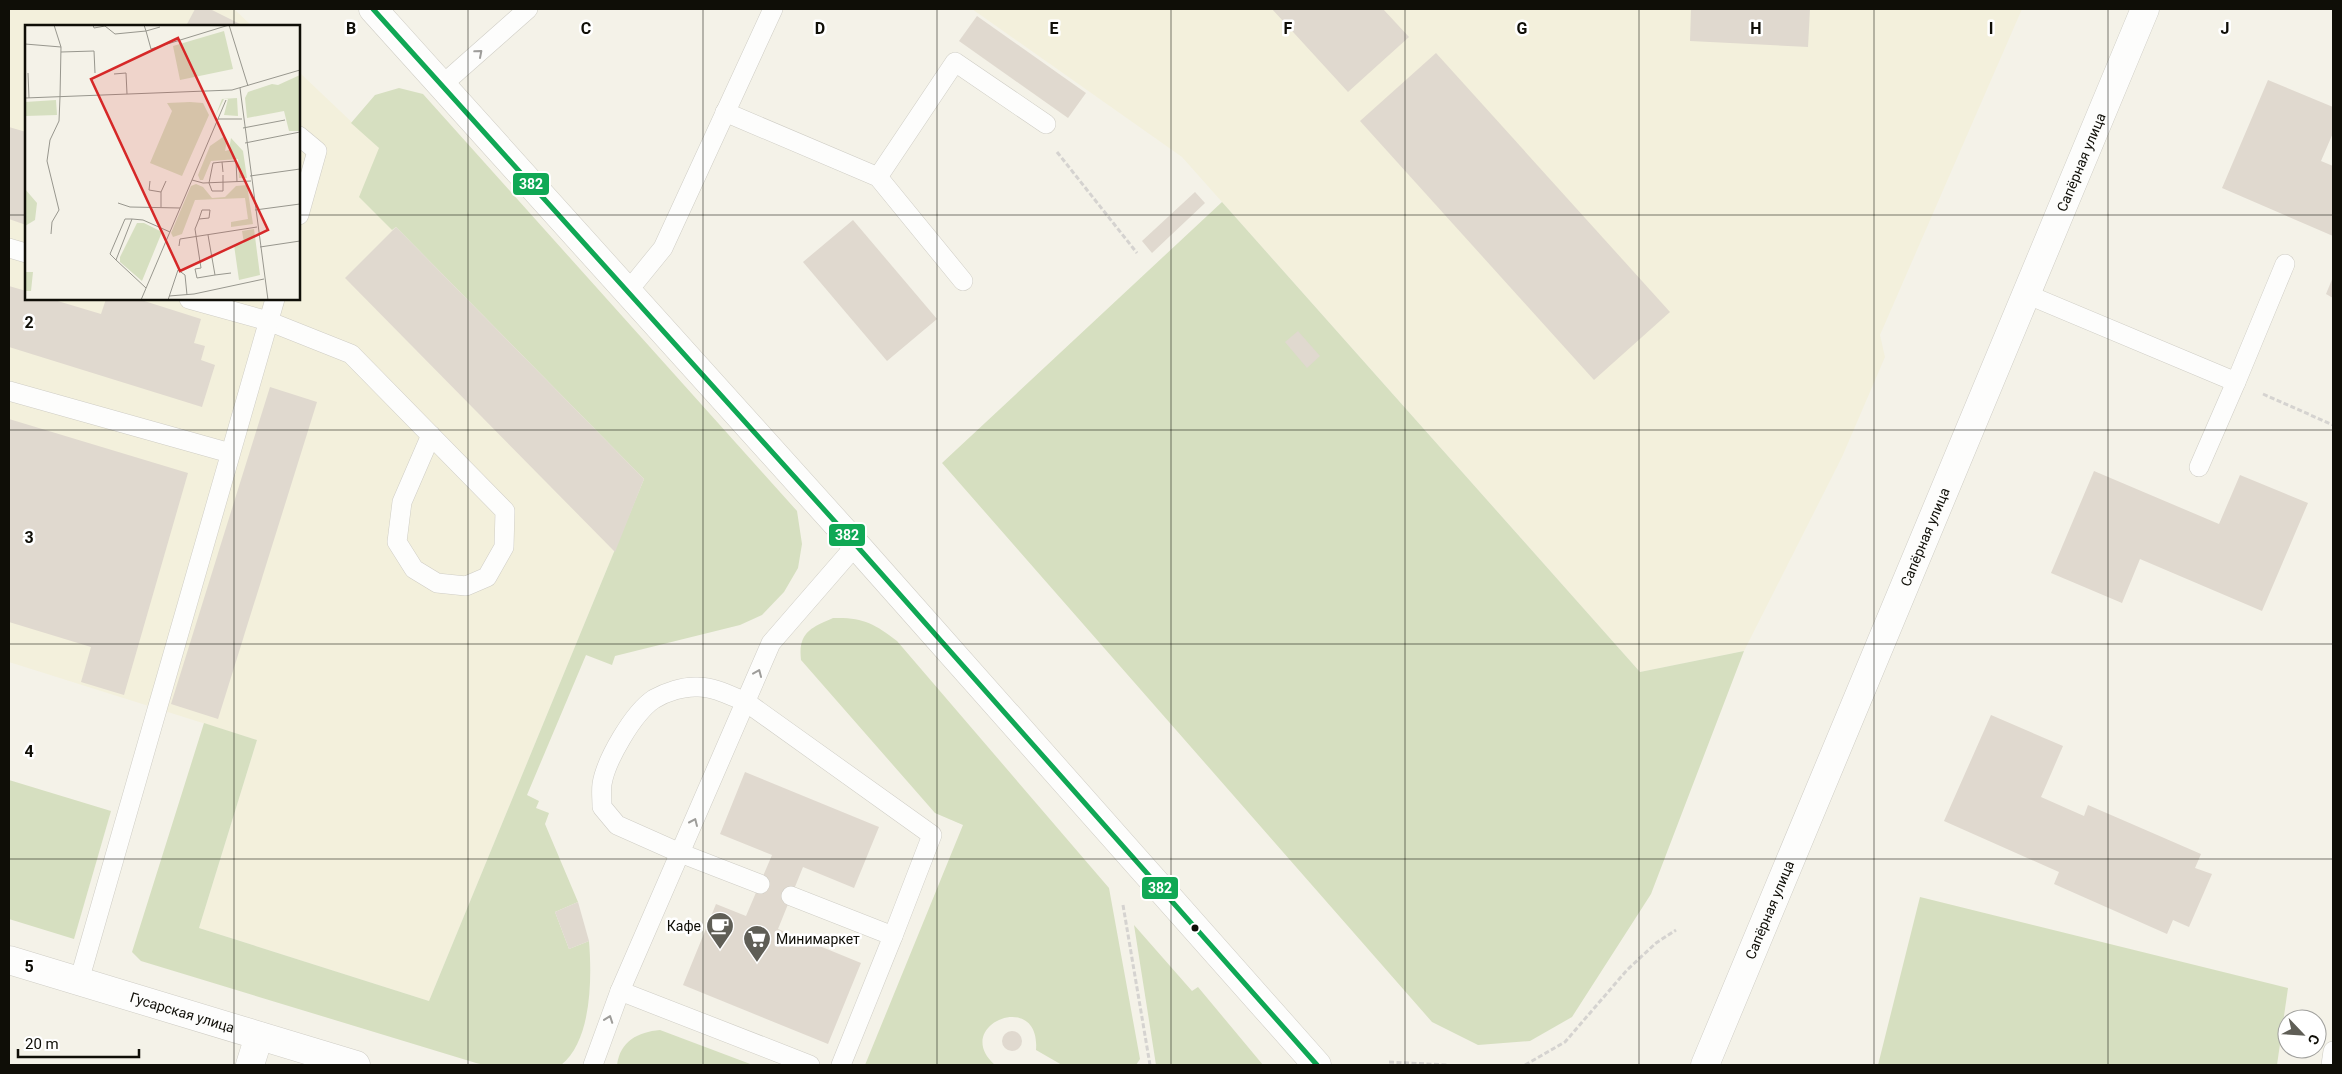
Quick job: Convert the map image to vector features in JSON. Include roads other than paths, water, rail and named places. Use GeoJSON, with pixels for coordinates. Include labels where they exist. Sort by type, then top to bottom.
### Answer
{"type":"FeatureCollection","features":[{"type":"Feature","properties":{"kind":"street"},"geometry":{"type":"LineString","coordinates":[[373,9],[856,545],[1317,1065]]}},
{"type":"Feature","properties":{"kind":"street","name":"Сапёрная улица"},"geometry":{"type":"LineString","coordinates":[[1705,1065],[2145,9]]}},
{"type":"Feature","properties":{"kind":"street","name":"Гусарская улица"},"geometry":{"type":"LineString","coordinates":[[9,960],[356,1065]]}},
{"type":"Feature","properties":{"kind":"street"},"geometry":{"type":"LineString","coordinates":[[250,1065],[259,1036]]}},
{"type":"Feature","properties":{"kind":"lane"},"geometry":{"type":"LineString","coordinates":[[442,85],[528,9]]}},
{"type":"Feature","properties":{"kind":"lane"},"geometry":{"type":"LineString","coordinates":[[628,291],[664,248],[773,9]]}},
{"type":"Feature","properties":{"kind":"lane"},"geometry":{"type":"LineString","coordinates":[[878,177],[955,62],[1046,124]]}},
{"type":"Feature","properties":{"kind":"lane"},"geometry":{"type":"LineString","coordinates":[[725,112],[878,177],[963,281]]}},
{"type":"Feature","properties":{"kind":"lane"},"geometry":{"type":"LineString","coordinates":[[300,137],[317,151],[300,210]]}},
{"type":"Feature","properties":{"kind":"lane"},"geometry":{"type":"LineString","coordinates":[[9,248],[25,253]]}},
{"type":"Feature","properties":{"kind":"lane"},"geometry":{"type":"LineString","coordinates":[[2199,467],[2285,264]]}},
{"type":"Feature","properties":{"kind":"lane"},"geometry":{"type":"LineString","coordinates":[[2026,294],[2236,382]]}},
{"type":"Feature","properties":{"kind":"lane"},"geometry":{"type":"LineString","coordinates":[[193,300],[268,321],[351,354],[432,435],[506,511],[504,547],[488,577],[466,586],[437,583],[414,569],[397,542],[402,502],[432,435]]}},
{"type":"Feature","properties":{"kind":"lane"},"geometry":{"type":"LineString","coordinates":[[79,981],[275,300]]}},
{"type":"Feature","properties":{"kind":"lane"},"geometry":{"type":"LineString","coordinates":[[9,391],[230,453]]}},
{"type":"Feature","properties":{"kind":"lane"},"geometry":{"type":"LineString","coordinates":[[593,1065],[620,991],[771,643],[856,545]]}},
{"type":"Feature","properties":{"kind":"lane"},"geometry":{"type":"LineString","coordinates":[[760,884],[680,853],[617,825],[602,807],[602,784],[610,760],[639,714],[653,700],[673,691],[698,687],[722,692],[746,702],[932,835],[841,1065]]}},
{"type":"Feature","properties":{"kind":"lane"},"geometry":{"type":"LineString","coordinates":[[791,896],[893,936]]}},
{"type":"Feature","properties":{"kind":"lane"},"geometry":{"type":"LineString","coordinates":[[620,991],[810,1065]]}},
{"type":"Feature","properties":{"kind":"lane"},"geometry":{"type":"LineString","coordinates":[[2331,1065],[2333,1051]]}},
{"type":"Feature","properties":{"kind":"place","name":"Кафе"},"geometry":{"type":"Point","coordinates":[720,950]}},
{"type":"Feature","properties":{"kind":"place","name":"Минимаркет"},"geometry":{"type":"Point","coordinates":[757,963]}}]}
